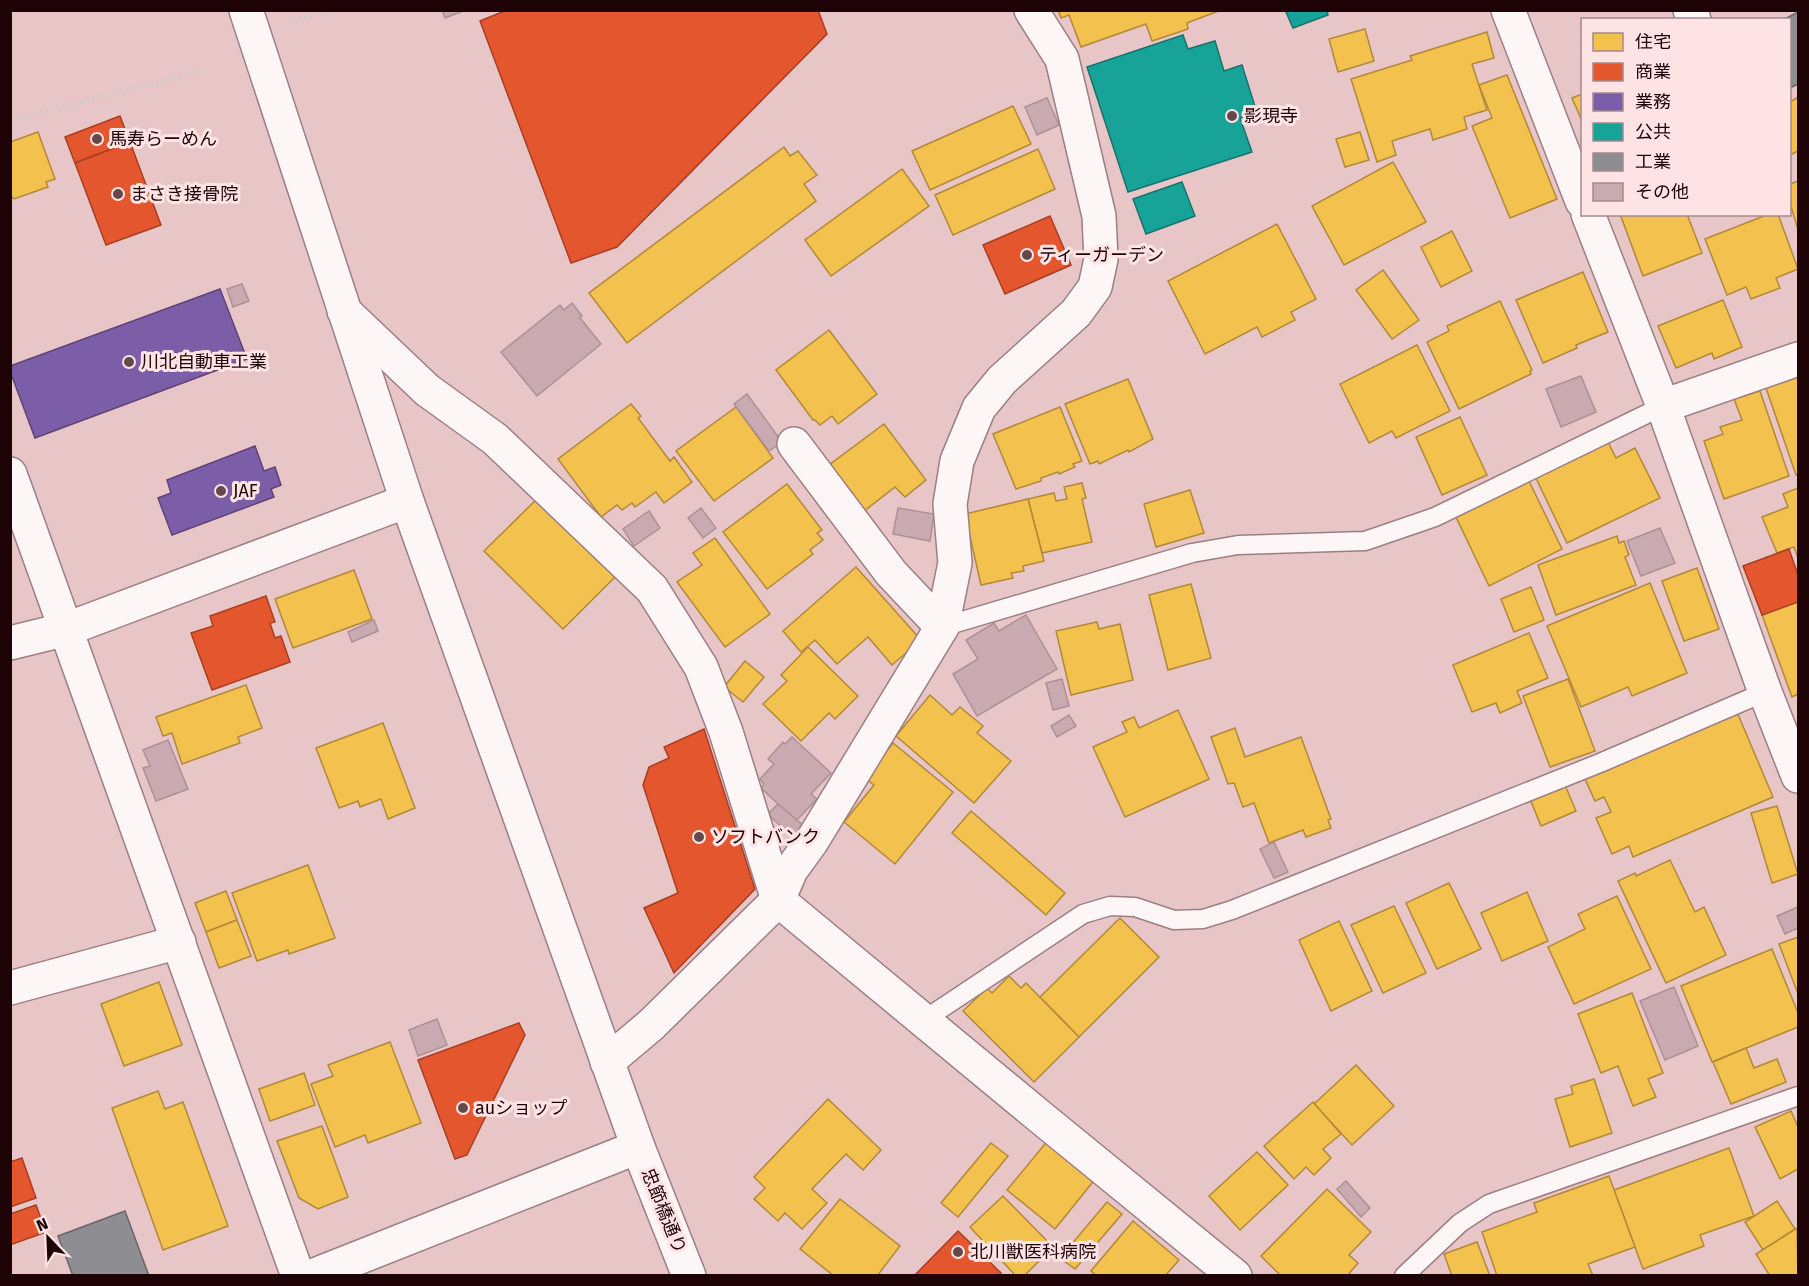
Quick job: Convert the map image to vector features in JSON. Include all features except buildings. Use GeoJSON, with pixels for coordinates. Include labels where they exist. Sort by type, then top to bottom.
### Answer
{"type":"FeatureCollection","features":[{"type":"Feature","properties":{"kind":"street","name":"忠節橋通り"},"geometry":{"type":"LineString","coordinates":[[246,10],[407,501],[638,1147],[689,1275]]}},
{"type":"Feature","properties":{"kind":"street"},"geometry":{"type":"LineString","coordinates":[[608,1062],[651,1025],[778,900],[791,870],[812,841],[942,627],[955,563],[950,504],[957,460],[979,408],[1002,380],[1076,312],[1095,287],[1101,259],[1099,216],[1062,59],[1031,10]]}},
{"type":"Feature","properties":{"kind":"street"},"geometry":{"type":"LineString","coordinates":[[1512,12],[1581,198]]}},
{"type":"Feature","properties":{"kind":"street"},"geometry":{"type":"LineString","coordinates":[[1589,216],[1663,406],[1765,692],[1798,776]]}},
{"type":"Feature","properties":{"kind":"street"},"geometry":{"type":"LineString","coordinates":[[344,312],[427,390],[495,439],[652,589],[701,667],[726,732],[778,900],[1235,1275]]}},
{"type":"Feature","properties":{"kind":"street"},"geometry":{"type":"LineString","coordinates":[[1663,406],[1798,359]]}},
{"type":"Feature","properties":{"kind":"street"},"geometry":{"type":"LineString","coordinates":[[794,444],[891,573],[942,627]]}},
{"type":"Feature","properties":{"kind":"street"},"geometry":{"type":"LineString","coordinates":[[10,474],[298,1275]]}},
{"type":"Feature","properties":{"kind":"street"},"geometry":{"type":"LineString","coordinates":[[10,643],[67,629],[407,501]]}},
{"type":"Feature","properties":{"kind":"street"},"geometry":{"type":"LineString","coordinates":[[10,988],[179,942]]}},
{"type":"Feature","properties":{"kind":"street"},"geometry":{"type":"LineString","coordinates":[[312,1275],[638,1147]]}},
{"type":"Feature","properties":{"kind":"lane"},"geometry":{"type":"LineString","coordinates":[[942,627],[1192,553],[1238,545],[1365,541],[1435,517],[1663,406]]}},
{"type":"Feature","properties":{"kind":"lane"},"geometry":{"type":"LineString","coordinates":[[924,1020],[1083,914],[1110,906],[1135,907],[1174,920],[1203,919],[1232,910],[1600,763],[1765,692]]}},
{"type":"Feature","properties":{"kind":"lane"},"geometry":{"type":"LineString","coordinates":[[1404,1275],[1460,1224],[1489,1204],[1798,1096]]}},
{"type":"Feature","properties":{"kind":"path"},"geometry":{"type":"LineString","coordinates":[[10,120],[198,72]]}},
{"type":"Feature","properties":{"kind":"place","name":"影現寺"},"geometry":{"type":"Point","coordinates":[1232,116]}},
{"type":"Feature","properties":{"kind":"place","name":"馬寿らーめん"},"geometry":{"type":"Point","coordinates":[97,139]}},
{"type":"Feature","properties":{"kind":"place","name":"まさき接骨院"},"geometry":{"type":"Point","coordinates":[118,194]}},
{"type":"Feature","properties":{"kind":"place","name":"ティーガーデン"},"geometry":{"type":"Point","coordinates":[1027,255]}},
{"type":"Feature","properties":{"kind":"place","name":"川北自動車工業"},"geometry":{"type":"Point","coordinates":[129,362]}},
{"type":"Feature","properties":{"kind":"place","name":"JAF"},"geometry":{"type":"Point","coordinates":[221,491]}},
{"type":"Feature","properties":{"kind":"place","name":"ソフトバンク"},"geometry":{"type":"Point","coordinates":[699,837]}},
{"type":"Feature","properties":{"kind":"place","name":"auショップ"},"geometry":{"type":"Point","coordinates":[463,1108]}},
{"type":"Feature","properties":{"kind":"place","name":"北川獣医科病院"},"geometry":{"type":"Point","coordinates":[958,1252]}}]}
